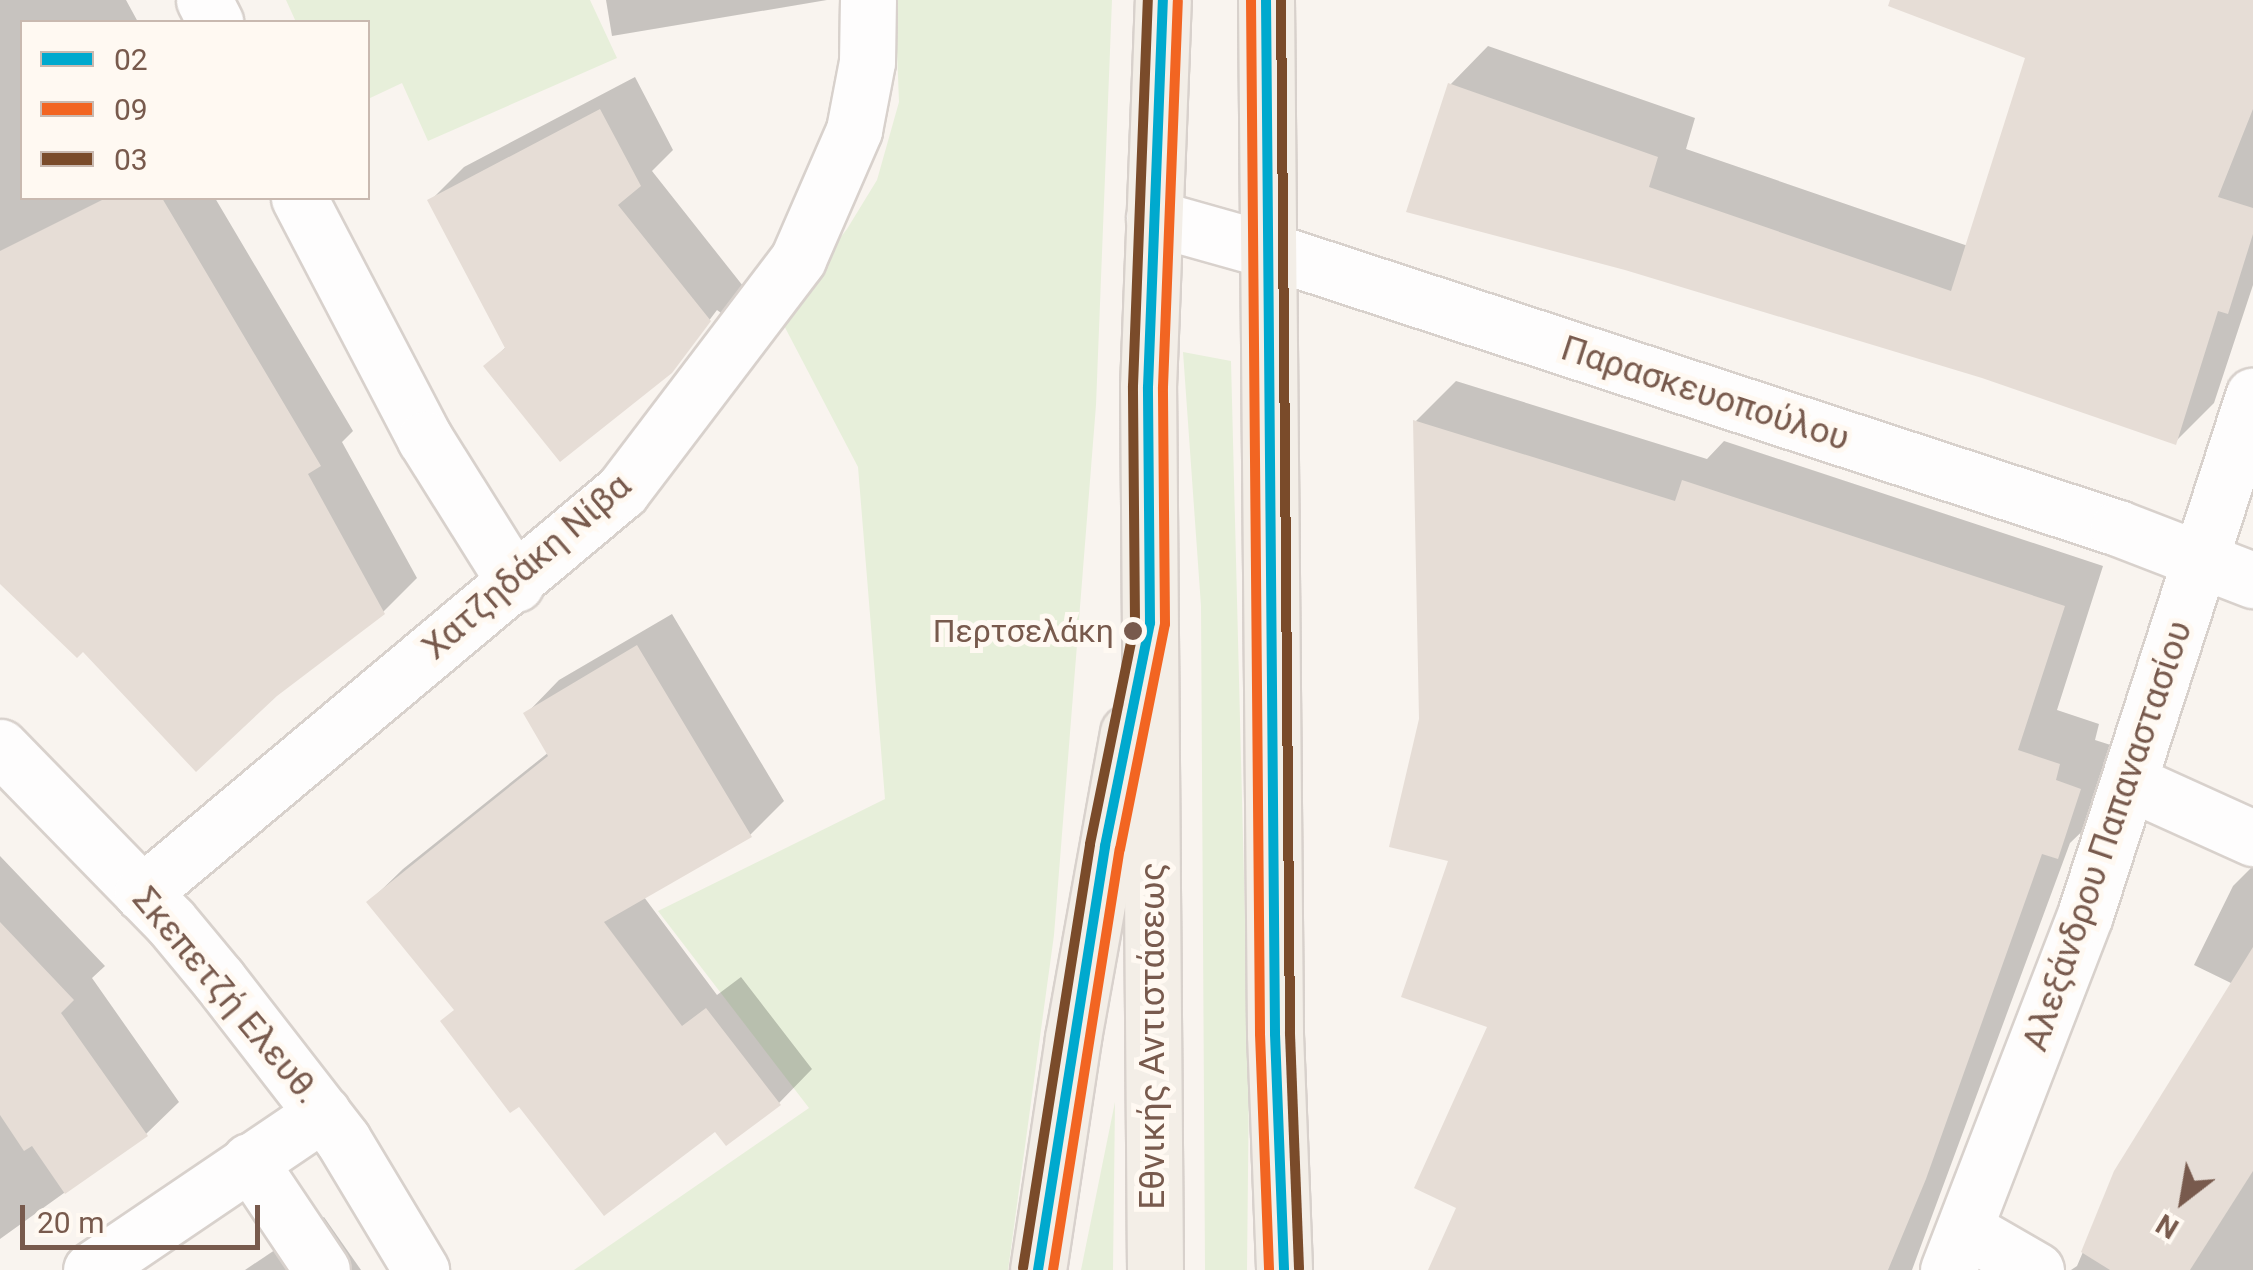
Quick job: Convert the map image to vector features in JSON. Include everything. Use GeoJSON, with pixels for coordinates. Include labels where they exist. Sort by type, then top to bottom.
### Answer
{"type":"FeatureCollection","features":[{"type":"Feature","properties":{"kind":"main road"},"geometry":{"type":"LineString","coordinates":[[1038,1270],[1106,846],[1150,623],[1148,387],[1163,0]]}},
{"type":"Feature","properties":{"kind":"main road"},"geometry":{"type":"LineString","coordinates":[[1266,0],[1276,1034],[1284,1270]]}},
{"type":"Feature","properties":{"kind":"main road","name":"Εθνικής Αντιστάσεως"},"geometry":{"type":"LineString","coordinates":[[1150,623],[1155,1270]]}},
{"type":"Feature","properties":{"kind":"street","name":"Χατζηδάκη Νίβα"},"geometry":{"type":"LineString","coordinates":[[142,893],[622,492],[798,259],[854,130],[867,62],[868,0]]}},
{"type":"Feature","properties":{"kind":"street"},"geometry":{"type":"LineString","coordinates":[[300,200],[425,439],[516,584]]}},
{"type":"Feature","properties":{"kind":"street","name":"Παρασκευοπούλου"},"geometry":{"type":"LineString","coordinates":[[1154,218],[1268,250],[2118,528],[2253,580]]}},
{"type":"Feature","properties":{"kind":"street","name":"Αλεξάνδρου Παπαναστασίου"},"geometry":{"type":"LineString","coordinates":[[1956,1249],[2051,1013],[2131,783],[2253,396]]}},
{"type":"Feature","properties":{"kind":"street","name":"Σκεπετζή Ελευθ."},"geometry":{"type":"LineString","coordinates":[[0,747],[142,893],[220,980],[324,1113],[387,1208],[421,1270]]}},
{"type":"Feature","properties":{"kind":"street"},"geometry":{"type":"LineString","coordinates":[[2131,783],[2253,838]]}},
{"type":"Feature","properties":{"kind":"street"},"geometry":{"type":"LineString","coordinates":[[91,1270],[324,1113]]}},
{"type":"Feature","properties":{"kind":"street"},"geometry":{"type":"LineString","coordinates":[[248,1161],[322,1270]]}},
{"type":"Feature","properties":{"kind":"street"},"geometry":{"type":"LineString","coordinates":[[1956,1249],[2036,1270]]}},
{"type":"Feature","properties":{"kind":"green space"},"geometry":{"type":"Polygon","coordinates":[[[286,0],[590,0],[617,58],[428,141],[402,83],[370,98],[370,20],[295,20],[286,0]]]}},
{"type":"Feature","properties":{"kind":"green space"},"geometry":{"type":"Polygon","coordinates":[[[895,0],[1112,0],[1096,405],[1054,935],[1008,1270],[574,1270],[809,1108],[658,911],[885,799],[858,467],[779,316],[847,229],[877,180],[899,102],[895,0]]]}},
{"type":"Feature","properties":{"kind":"green space"},"geometry":{"type":"Polygon","coordinates":[[[1183,352],[1231,361],[1249,1077],[1247,1270],[1205,1270],[1201,606],[1183,352]]]}},
{"type":"Feature","properties":{"kind":"green space"},"geometry":{"type":"Polygon","coordinates":[[[1115,1102],[1113,1270],[1081,1270],[1115,1102]]]}},
{"type":"Feature","properties":{"kind":"building"},"geometry":{"type":"Polygon","coordinates":[[[1890,0],[2253,0],[2253,109],[2218,197],[2253,208],[2253,234],[2228,314],[2218,311],[2176,445],[1982,378],[1625,270],[1406,212],[1448,83],[1658,157],[1649,187],[1951,291],[2025,58],[1888,6],[1890,0]]]}},
{"type":"Feature","properties":{"kind":"building"},"geometry":{"type":"Polygon","coordinates":[[[600,109],[641,186],[618,205],[711,321],[672,373],[560,462],[483,366],[505,348],[427,200],[600,109]]]}},
{"type":"Feature","properties":{"kind":"building"},"geometry":{"type":"Polygon","coordinates":[[[102,200],[163,200],[321,466],[308,474],[385,614],[277,696],[196,772],[83,652],[77,658],[0,584],[0,251],[102,200]]]}},
{"type":"Feature","properties":{"kind":"building"},"geometry":{"type":"Polygon","coordinates":[[[1413,420],[1675,501],[1682,480],[2065,606],[2018,750],[2060,764],[2056,780],[2081,789],[2058,859],[2042,854],[1926,1179],[1888,1270],[1428,1270],[1456,1208],[1414,1188],[1487,1027],[1401,997],[1448,861],[1389,847],[1419,719],[1413,420]]]}},
{"type":"Feature","properties":{"kind":"building"},"geometry":{"type":"Polygon","coordinates":[[[637,645],[752,837],[604,922],[682,1026],[706,1008],[781,1105],[726,1146],[715,1132],[604,1216],[519,1107],[510,1113],[440,1021],[454,1010],[366,902],[548,756],[523,713],[637,645]]]}},
{"type":"Feature","properties":{"kind":"building"},"geometry":{"type":"Polygon","coordinates":[[[0,922],[74,1000],[61,1013],[148,1136],[65,1194],[32,1146],[24,1151],[0,1115],[0,922]]]}},
{"type":"Feature","properties":{"kind":"building"},"geometry":{"type":"Polygon","coordinates":[[[2253,947],[2253,1171],[2190,1270],[2110,1270],[2081,1252],[2114,1171],[2253,947]]]}},
{"type":"Feature","properties":{"kind":"transit line","name":"03"},"geometry":{"type":"LineString","coordinates":[[1023,1268],[1090,844],[1135,622],[1133,386],[1148,0]]}},
{"type":"Feature","properties":{"kind":"transit line","name":"02"},"geometry":{"type":"LineString","coordinates":[[1038,1270],[1105,846],[1150,623],[1148,387],[1163,0]]}},
{"type":"Feature","properties":{"kind":"transit line","name":"09"},"geometry":{"type":"LineString","coordinates":[[1251,0],[1260,1034],[1269,1270]]}},
{"type":"Feature","properties":{"kind":"transit line","name":"02"},"geometry":{"type":"LineString","coordinates":[[1266,0],[1275,1034],[1284,1270]]}},
{"type":"Feature","properties":{"kind":"transit line","name":"03"},"geometry":{"type":"LineString","coordinates":[[1281,0],[1290,1034],[1299,1269]]}},
{"type":"Feature","properties":{"kind":"transit line","name":"09"},"geometry":{"type":"LineString","coordinates":[[1053,1270],[1120,849],[1165,624],[1163,387],[1178,1]]}},
{"type":"Feature","properties":{"kind":"place","name":"Περτσελάκη"},"geometry":{"type":"Point","coordinates":[1133,631]}}]}
